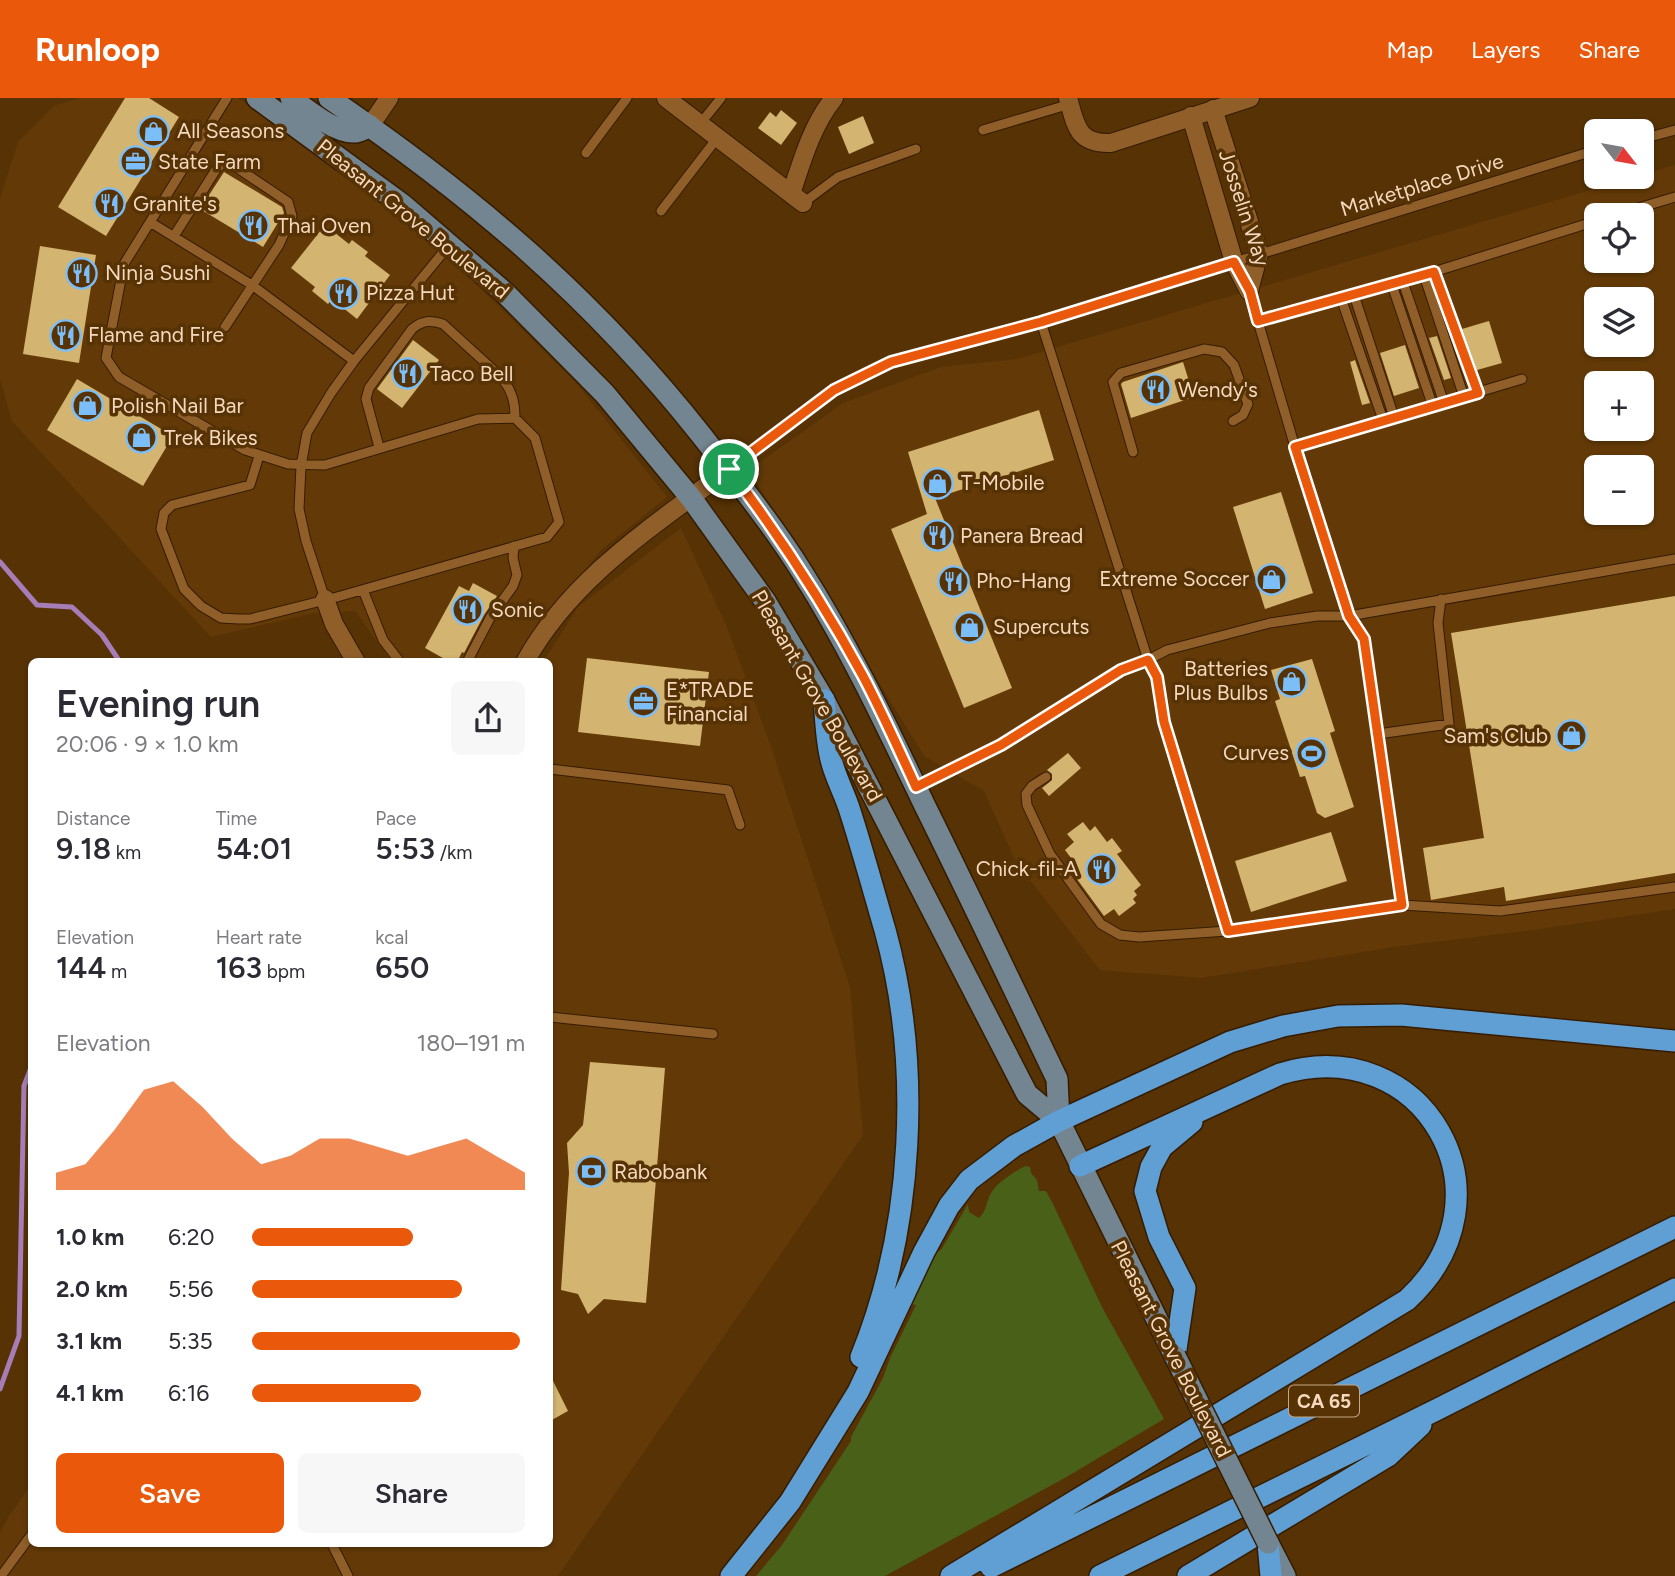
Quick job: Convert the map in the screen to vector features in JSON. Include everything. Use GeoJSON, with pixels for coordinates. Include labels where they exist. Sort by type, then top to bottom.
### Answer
{"type":"FeatureCollection","features":[{"type":"Feature","properties":{"kind":"highway"},"geometry":{"type":"LineString","coordinates":[[824,700],[831,762],[848,806],[885,932],[901,1004],[907,1071],[903,1184],[894,1244],[883,1293],[870,1333],[833,1431]]}},
{"type":"Feature","properties":{"kind":"highway"},"geometry":{"type":"LineString","coordinates":[[731,1576],[790,1502],[858,1392],[924,1252],[949,1206],[969,1180],[1014,1146],[1059,1121],[1230,1042],[1283,1026],[1338,1016],[1401,1015],[1675,1041]]}},
{"type":"Feature","properties":{"kind":"highway"},"geometry":{"type":"LineString","coordinates":[[951,1576],[1407,1300],[1425,1284],[1439,1265],[1450,1242],[1455,1221],[1455,1175],[1440,1132],[1412,1098],[1393,1084],[1349,1067],[1304,1067],[1271,1078],[1080,1166]]}},
{"type":"Feature","properties":{"kind":"highway"},"geometry":{"type":"LineString","coordinates":[[1175,1356],[1185,1288],[1159,1237],[1145,1191],[1151,1167],[1162,1147],[1215,1105]]}},
{"type":"Feature","properties":{"kind":"highway","name":"CA 65"},"geometry":{"type":"LineString","coordinates":[[973,1576],[1675,1227]]}},
{"type":"Feature","properties":{"kind":"highway","name":"CA 65"},"geometry":{"type":"LineString","coordinates":[[1100,1576],[1675,1289]]}},
{"type":"Feature","properties":{"kind":"highway"},"geometry":{"type":"LineString","coordinates":[[1188,1576],[1388,1455],[1436,1410]]}},
{"type":"Feature","properties":{"kind":"highway"},"geometry":{"type":"LineString","coordinates":[[1268,1543],[1271,1576]]}},
{"type":"Feature","properties":{"kind":"main road","name":"Pleasant Grove Boulevard"},"geometry":{"type":"LineString","coordinates":[[257,98],[345,161],[450,244],[513,300],[605,394],[691,498],[765,601],[824,700],[1027,1094],[1059,1121]]}},
{"type":"Feature","properties":{"kind":"main road"},"geometry":{"type":"LineString","coordinates":[[291,98],[336,128],[347,132],[357,132],[370,126]]}},
{"type":"Feature","properties":{"kind":"main road","name":"Pleasant Grove Boulevard"},"geometry":{"type":"LineString","coordinates":[[329,98],[478,207],[581,299],[639,360],[729,469],[808,582],[864,677],[1058,1079],[1059,1121],[1284,1576]]}},
{"type":"Feature","properties":{"kind":"street"},"geometry":{"type":"LineString","coordinates":[[370,126],[389,98]]}},
{"type":"Feature","properties":{"kind":"street"},"geometry":{"type":"LineString","coordinates":[[666,98],[797,198],[808,146],[825,109],[834,98]]}},
{"type":"Feature","properties":{"kind":"street"},"geometry":{"type":"LineString","coordinates":[[1069,101],[1077,129],[1085,138],[1095,143],[1111,143],[1250,98]]}},
{"type":"Feature","properties":{"kind":"street","name":"Josselin Way"},"geometry":{"type":"LineString","coordinates":[[1213,109],[1259,253],[1250,291]]}},
{"type":"Feature","properties":{"kind":"street","name":"Josselin Way"},"geometry":{"type":"LineString","coordinates":[[1191,116],[1234,262],[1250,291]]}},
{"type":"Feature","properties":{"kind":"street"},"geometry":{"type":"LineString","coordinates":[[528,658],[564,604],[608,561],[729,469]]}},
{"type":"Feature","properties":{"kind":"street"},"geometry":{"type":"LineString","coordinates":[[325,599],[334,624],[354,658]]}},
{"type":"Feature","properties":{"kind":"lane"},"geometry":{"type":"LineString","coordinates":[[227,98],[124,264],[106,358],[119,377],[259,456],[300,466],[325,465],[478,419],[515,418]]}},
{"type":"Feature","properties":{"kind":"lane"},"geometry":{"type":"LineString","coordinates":[[586,153],[627,98]]}},
{"type":"Feature","properties":{"kind":"lane"},"geometry":{"type":"LineString","coordinates":[[701,124],[720,98]]}},
{"type":"Feature","properties":{"kind":"lane"},"geometry":{"type":"LineString","coordinates":[[983,130],[1069,101]]}},
{"type":"Feature","properties":{"kind":"lane"},"geometry":{"type":"LineString","coordinates":[[1654,136],[1675,130]]}},
{"type":"Feature","properties":{"kind":"lane"},"geometry":{"type":"LineString","coordinates":[[661,211],[718,137]]}},
{"type":"Feature","properties":{"kind":"lane"},"geometry":{"type":"LineString","coordinates":[[797,198],[838,177],[916,149]]}},
{"type":"Feature","properties":{"kind":"lane","name":"Marketplace Drive"},"geometry":{"type":"LineString","coordinates":[[1234,262],[1584,154]]}},
{"type":"Feature","properties":{"kind":"lane"},"geometry":{"type":"LineString","coordinates":[[174,236],[217,167],[224,163],[233,165],[288,202],[292,216],[279,245],[225,327]]}},
{"type":"Feature","properties":{"kind":"lane"},"geometry":{"type":"LineString","coordinates":[[1654,203],[1675,197]]}},
{"type":"Feature","properties":{"kind":"lane"},"geometry":{"type":"LineString","coordinates":[[150,222],[252,285],[354,361]]}},
{"type":"Feature","properties":{"kind":"lane"},"geometry":{"type":"LineString","coordinates":[[1258,321],[1403,282],[1584,225]]}},
{"type":"Feature","properties":{"kind":"lane"},"geometry":{"type":"LineString","coordinates":[[325,599],[306,541],[299,509],[300,466],[307,433],[354,361],[450,244]]}},
{"type":"Feature","properties":{"kind":"lane"},"geometry":{"type":"LineString","coordinates":[[729,469],[834,390],[891,362],[1041,322],[1234,262]]}},
{"type":"Feature","properties":{"kind":"lane"},"geometry":{"type":"LineString","coordinates":[[1434,272],[1478,393]]}},
{"type":"Feature","properties":{"kind":"lane"},"geometry":{"type":"LineString","coordinates":[[1424,275],[1464,397]]}},
{"type":"Feature","properties":{"kind":"lane"},"geometry":{"type":"LineString","coordinates":[[1403,282],[1444,403]]}},
{"type":"Feature","properties":{"kind":"lane"},"geometry":{"type":"LineString","coordinates":[[1392,285],[1433,407]]}},
{"type":"Feature","properties":{"kind":"lane"},"geometry":{"type":"LineString","coordinates":[[1250,291],[1295,447],[1349,616],[1364,639],[1402,905]]}},
{"type":"Feature","properties":{"kind":"lane"},"geometry":{"type":"LineString","coordinates":[[1354,295],[1394,417]]}},
{"type":"Feature","properties":{"kind":"lane"},"geometry":{"type":"LineString","coordinates":[[1341,298],[1383,420]]}},
{"type":"Feature","properties":{"kind":"lane"},"geometry":{"type":"LineString","coordinates":[[259,456],[250,485],[172,506],[164,513],[161,529],[184,589],[201,606],[221,618],[250,619],[363,590],[547,537],[559,522],[535,438],[515,418],[515,403],[508,385],[443,324],[421,322],[412,329],[369,388],[366,399],[379,447]]}},
{"type":"Feature","properties":{"kind":"lane"},"geometry":{"type":"LineString","coordinates":[[1041,322],[1148,660],[1157,677],[1164,722],[1228,931]]}},
{"type":"Feature","properties":{"kind":"lane"},"geometry":{"type":"LineString","coordinates":[[1133,452],[1113,382],[1121,373],[1204,349],[1222,352],[1234,365],[1248,404],[1243,415],[1233,421]]}},
{"type":"Feature","properties":{"kind":"lane"},"geometry":{"type":"LineString","coordinates":[[1295,447],[1522,379]]}},
{"type":"Feature","properties":{"kind":"lane"},"geometry":{"type":"LineString","coordinates":[[469,658],[490,618],[513,586],[517,575],[513,558],[514,546]]}},
{"type":"Feature","properties":{"kind":"lane"},"geometry":{"type":"LineString","coordinates":[[916,787],[1001,745],[1121,670],[1167,650],[1270,623],[1317,616],[1349,616],[1675,559]]}},
{"type":"Feature","properties":{"kind":"lane"},"geometry":{"type":"LineString","coordinates":[[363,590],[383,640],[397,658]]}},
{"type":"Feature","properties":{"kind":"lane"},"geometry":{"type":"LineString","coordinates":[[1378,734],[1449,724],[1438,623],[1441,599]]}},
{"type":"Feature","properties":{"kind":"lane"},"geometry":{"type":"LineString","coordinates":[[553,769],[728,790],[740,825]]}},
{"type":"Feature","properties":{"kind":"lane"},"geometry":{"type":"LineString","coordinates":[[1046,777],[1032,786],[1026,794],[1027,806],[1050,854],[1101,924],[1120,935],[1139,937],[1228,931],[1402,905],[1500,911],[1675,887]]}},
{"type":"Feature","properties":{"kind":"lane"},"geometry":{"type":"LineString","coordinates":[[553,1017],[713,1034]]}},
{"type":"Feature","properties":{"kind":"lane"},"geometry":{"type":"LineString","coordinates":[[1,1576],[28,1539]]}},
{"type":"Feature","properties":{"kind":"lane"},"geometry":{"type":"LineString","coordinates":[[334,1547],[348,1576]]}},
{"type":"Feature","properties":{"kind":"shaded area"},"geometry":{"type":"Polygon","coordinates":[[[80,98],[237,98],[283,127],[451,259],[577,384],[667,497],[600,551],[514,658],[389,658],[355,611],[314,613],[211,637],[12,421],[0,379],[0,198],[18,142],[54,106],[80,98]]]}},
{"type":"Feature","properties":{"kind":"shaded area"},"geometry":{"type":"Polygon","coordinates":[[[1675,165],[1675,909],[1394,947],[1201,978],[1100,970],[1016,862],[984,791],[924,756],[749,470],[843,403],[941,367],[1017,359],[1594,189],[1654,189],[1654,171],[1675,165]]]}},
{"type":"Feature","properties":{"kind":"shaded area"},"geometry":{"type":"Polygon","coordinates":[[[681,528],[727,627],[770,744],[850,987],[863,1135],[558,1576],[0,1576],[0,1533],[28,1489],[28,1547],[553,1547],[553,658],[546,658],[578,607],[681,528]]]}},
{"type":"Feature","properties":{"kind":"green space"},"geometry":{"type":"Polygon","coordinates":[[[1025,1166],[1030,1167],[1039,1191],[1046,1191],[1102,1307],[1164,1419],[1063,1479],[885,1576],[756,1576],[782,1545],[851,1441],[916,1305],[911,1304],[936,1252],[941,1250],[968,1204],[969,1212],[979,1218],[995,1187],[1025,1166]]]}},
{"type":"Feature","properties":{"kind":"building"},"geometry":{"type":"Polygon","coordinates":[[[125,98],[149,98],[179,117],[106,236],[58,207],[125,98]]]}},
{"type":"Feature","properties":{"kind":"building"},"geometry":{"type":"Polygon","coordinates":[[[781,110],[797,123],[781,145],[758,128],[770,112],[776,117],[781,110]]]}},
{"type":"Feature","properties":{"kind":"building"},"geometry":{"type":"Polygon","coordinates":[[[863,116],[874,143],[849,154],[838,127],[863,116]]]}},
{"type":"Feature","properties":{"kind":"building"},"geometry":{"type":"Polygon","coordinates":[[[224,172],[282,207],[284,213],[263,247],[200,209],[224,172]]]}},
{"type":"Feature","properties":{"kind":"building"},"geometry":{"type":"Polygon","coordinates":[[[325,225],[349,244],[352,240],[368,252],[365,256],[390,275],[357,319],[332,299],[328,304],[312,291],[315,287],[291,268],[325,225]]]}},
{"type":"Feature","properties":{"kind":"building"},"geometry":{"type":"Polygon","coordinates":[[[40,246],[96,255],[79,363],[23,354],[40,246]]]}},
{"type":"Feature","properties":{"kind":"building"},"geometry":{"type":"Polygon","coordinates":[[[1489,321],[1502,363],[1477,370],[1462,329],[1489,321]]]}},
{"type":"Feature","properties":{"kind":"building"},"geometry":{"type":"Polygon","coordinates":[[[1437,336],[1451,378],[1444,380],[1429,338],[1437,336]]]}},
{"type":"Feature","properties":{"kind":"building","name":"Taco Bell"},"geometry":{"type":"Polygon","coordinates":[[[413,340],[439,360],[402,408],[377,389],[413,340]]]}},
{"type":"Feature","properties":{"kind":"building"},"geometry":{"type":"Polygon","coordinates":[[[1405,345],[1419,388],[1394,396],[1380,353],[1405,345]]]}},
{"type":"Feature","properties":{"kind":"building"},"geometry":{"type":"Polygon","coordinates":[[[1355,360],[1370,403],[1362,405],[1350,362],[1355,360]]]}},
{"type":"Feature","properties":{"kind":"building","name":"Wendy's"},"geometry":{"type":"Polygon","coordinates":[[[1183,362],[1194,397],[1131,418],[1121,384],[1183,362]]]}},
{"type":"Feature","properties":{"kind":"building"},"geometry":{"type":"Polygon","coordinates":[[[77,379],[173,436],[143,486],[47,430],[77,379]]]}},
{"type":"Feature","properties":{"kind":"building"},"geometry":{"type":"Polygon","coordinates":[[[1039,410],[1054,460],[935,498],[1012,688],[964,708],[891,529],[927,514],[908,452],[1039,410]]]}},
{"type":"Feature","properties":{"kind":"building"},"geometry":{"type":"Polygon","coordinates":[[[1281,492],[1313,593],[1265,609],[1233,507],[1281,492]]]}},
{"type":"Feature","properties":{"kind":"building","name":"Sonic"},"geometry":{"type":"Polygon","coordinates":[[[473,583],[497,596],[464,653],[462,652],[459,658],[443,658],[425,648],[459,586],[469,591],[473,583]]]}},
{"type":"Feature","properties":{"kind":"building","name":"Sam's Club"},"geometry":{"type":"Polygon","coordinates":[[[1675,596],[1675,873],[1506,901],[1504,887],[1431,900],[1423,848],[1484,838],[1451,633],[1675,596]]]}},
{"type":"Feature","properties":{"kind":"building","name":"E*TRADE Financial"},"geometry":{"type":"Polygon","coordinates":[[[587,658],[709,672],[700,746],[578,732],[587,658]]]}},
{"type":"Feature","properties":{"kind":"building"},"geometry":{"type":"Polygon","coordinates":[[[1312,659],[1335,731],[1330,733],[1354,807],[1325,818],[1317,813],[1305,776],[1300,777],[1275,701],[1280,699],[1271,670],[1312,659]]]}},
{"type":"Feature","properties":{"kind":"building"},"geometry":{"type":"Polygon","coordinates":[[[1068,753],[1081,768],[1049,796],[1042,788],[1052,780],[1052,774],[1047,770],[1068,753]]]}},
{"type":"Feature","properties":{"kind":"building","name":"Chick-fil-A"},"geometry":{"type":"Polygon","coordinates":[[[1083,822],[1090,831],[1095,826],[1107,842],[1112,838],[1122,851],[1117,854],[1141,885],[1134,891],[1137,895],[1133,899],[1136,903],[1119,916],[1114,909],[1104,916],[1071,871],[1077,866],[1065,850],[1074,842],[1067,834],[1083,822]]]}},
{"type":"Feature","properties":{"kind":"building"},"geometry":{"type":"Polygon","coordinates":[[[1331,832],[1347,881],[1251,912],[1235,861],[1331,832]]]}},
{"type":"Feature","properties":{"kind":"building"},"geometry":{"type":"Polygon","coordinates":[[[590,1062],[665,1068],[646,1303],[604,1299],[588,1314],[578,1294],[561,1290],[569,1173],[567,1143],[583,1125],[590,1062]]]}},
{"type":"Feature","properties":{"kind":"building"},"geometry":{"type":"Polygon","coordinates":[[[553,1381],[568,1411],[553,1419],[553,1381]]]}},
{"type":"Feature","properties":{"kind":"waterway"},"geometry":{"type":"LineString","coordinates":[[0,562],[37,605],[72,607],[102,635],[117,658]]}},
{"type":"Feature","properties":{"kind":"waterway"},"geometry":{"type":"LineString","coordinates":[[0,1389],[19,1336],[24,1086],[28,1076]]}},
{"type":"Feature","properties":{"kind":"place","name":"All Seasons"},"geometry":{"type":"Point","coordinates":[154,131]}},
{"type":"Feature","properties":{"kind":"place","name":"State Farm"},"geometry":{"type":"Point","coordinates":[135,162]}},
{"type":"Feature","properties":{"kind":"place","name":"Granite's"},"geometry":{"type":"Point","coordinates":[110,204]}},
{"type":"Feature","properties":{"kind":"place","name":"Thai Oven"},"geometry":{"type":"Point","coordinates":[254,226]}},
{"type":"Feature","properties":{"kind":"place","name":"Ninja Sushi"},"geometry":{"type":"Point","coordinates":[82,273]}},
{"type":"Feature","properties":{"kind":"place","name":"Pizza Hut"},"geometry":{"type":"Point","coordinates":[343,293]}},
{"type":"Feature","properties":{"kind":"place","name":"Flame and Fire"},"geometry":{"type":"Point","coordinates":[65,335]}},
{"type":"Feature","properties":{"kind":"place","name":"Taco Bell"},"geometry":{"type":"Point","coordinates":[407,374]}},
{"type":"Feature","properties":{"kind":"place","name":"Wendy's"},"geometry":{"type":"Point","coordinates":[1155,390]}},
{"type":"Feature","properties":{"kind":"place","name":"Polish Nail Bar"},"geometry":{"type":"Point","coordinates":[88,406]}},
{"type":"Feature","properties":{"kind":"place","name":"Trek Bikes"},"geometry":{"type":"Point","coordinates":[141,438]}},
{"type":"Feature","properties":{"kind":"place","name":"T-Mobile"},"geometry":{"type":"Point","coordinates":[938,483]}},
{"type":"Feature","properties":{"kind":"place","name":"Panera Bread"},"geometry":{"type":"Point","coordinates":[937,536]}},
{"type":"Feature","properties":{"kind":"place","name":"Extreme Soccer"},"geometry":{"type":"Point","coordinates":[1272,579]}},
{"type":"Feature","properties":{"kind":"place","name":"Pho-Hang"},"geometry":{"type":"Point","coordinates":[953,581]}},
{"type":"Feature","properties":{"kind":"place","name":"Sonic"},"geometry":{"type":"Point","coordinates":[468,610]}},
{"type":"Feature","properties":{"kind":"place","name":"Supercuts"},"geometry":{"type":"Point","coordinates":[970,627]}},
{"type":"Feature","properties":{"kind":"place","name":"Batteries Plus Bulbs"},"geometry":{"type":"Point","coordinates":[1291,681]}},
{"type":"Feature","properties":{"kind":"place","name":"E*TRADE Financial"},"geometry":{"type":"Point","coordinates":[643,702]}},
{"type":"Feature","properties":{"kind":"place","name":"Sam's Club"},"geometry":{"type":"Point","coordinates":[1571,736]}},
{"type":"Feature","properties":{"kind":"place","name":"Curves"},"geometry":{"type":"Point","coordinates":[1312,753]}},
{"type":"Feature","properties":{"kind":"place","name":"Chick-fil-A"},"geometry":{"type":"Point","coordinates":[1101,869]}},
{"type":"Feature","properties":{"kind":"place","name":"Rabobank"},"geometry":{"type":"Point","coordinates":[591,1172]}},
{"type":"Feature","properties":{"kind":"route"},"geometry":{"type":"LineString","coordinates":[[1234,262],[1250,291],[1258,321],[1434,272],[1478,393],[1338,432],[1295,447],[1349,616],[1364,639],[1402,905],[1228,931],[1164,722],[1157,677],[1148,660],[1121,670],[1001,745],[916,787],[864,677],[803,572],[729,469],[834,390],[891,362],[1041,322],[1234,262]]}}]}
